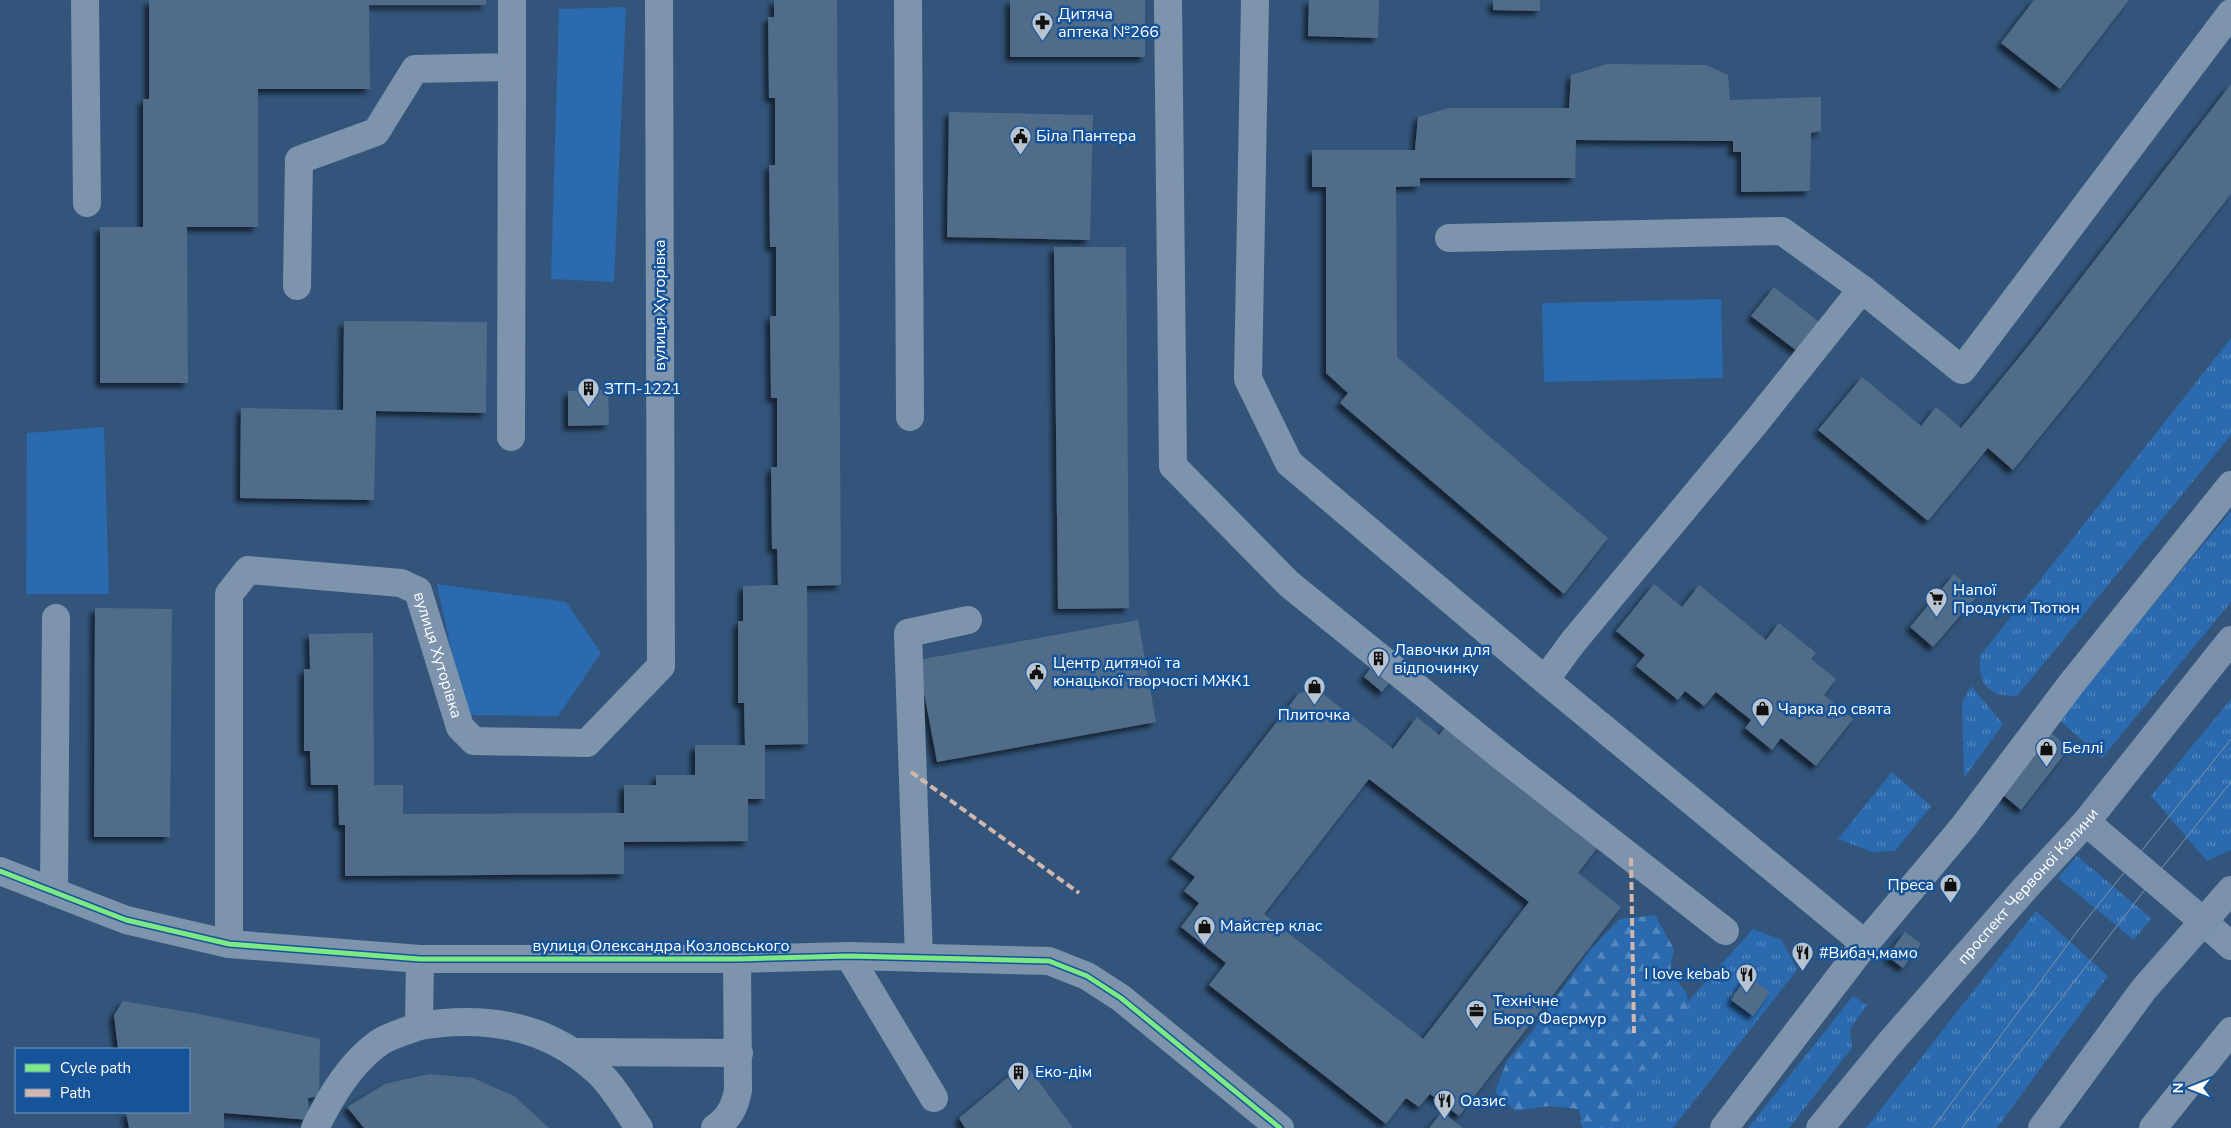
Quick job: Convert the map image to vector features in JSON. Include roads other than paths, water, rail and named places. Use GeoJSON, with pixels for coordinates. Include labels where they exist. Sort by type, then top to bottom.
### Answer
{"type":"FeatureCollection","features":[{"type":"Feature","properties":{"kind":"main road","name":"проспект Червоної Калини"},"geometry":{"type":"LineString","coordinates":[[1820,1128],[1913,1016],[2086,822],[2231,640]]}},
{"type":"Feature","properties":{"kind":"main road"},"geometry":{"type":"LineString","coordinates":[[2086,822],[2204,922]]}},
{"type":"Feature","properties":{"kind":"main road"},"geometry":{"type":"LineString","coordinates":[[2042,1128],[2144,989],[2231,890]]}},
{"type":"Feature","properties":{"kind":"street"},"geometry":{"type":"LineString","coordinates":[[85,0],[87,203]]}},
{"type":"Feature","properties":{"kind":"street"},"geometry":{"type":"LineString","coordinates":[[511,437],[512,0]]}},
{"type":"Feature","properties":{"kind":"street","name":"вулиця Хуторівка"},"geometry":{"type":"LineString","coordinates":[[229,944],[229,594],[248,570],[401,583],[418,591],[460,727],[474,741],[587,743],[661,666],[659,0]]}},
{"type":"Feature","properties":{"kind":"street"},"geometry":{"type":"LineString","coordinates":[[908,0],[910,417]]}},
{"type":"Feature","properties":{"kind":"street"},"geometry":{"type":"LineString","coordinates":[[1168,0],[1173,466],[1289,584],[1500,755],[1725,931]]}},
{"type":"Feature","properties":{"kind":"street"},"geometry":{"type":"LineString","coordinates":[[1255,0],[1248,379],[1289,463],[1545,680],[1866,944]]}},
{"type":"Feature","properties":{"kind":"street"},"geometry":{"type":"LineString","coordinates":[[1449,238],[1782,231],[1862,289],[1962,370],[2231,13]]}},
{"type":"Feature","properties":{"kind":"street"},"geometry":{"type":"LineString","coordinates":[[297,286],[299,160],[376,132],[415,69],[512,67]]}},
{"type":"Feature","properties":{"kind":"street"},"geometry":{"type":"LineString","coordinates":[[1545,680],[1573,642],[1756,422],[1862,289]]}},
{"type":"Feature","properties":{"kind":"street"},"geometry":{"type":"LineString","coordinates":[[1724,1128],[1866,944],[1964,826],[2072,683],[2231,485]]}},
{"type":"Feature","properties":{"kind":"street"},"geometry":{"type":"LineString","coordinates":[[54,892],[56,618]]}},
{"type":"Feature","properties":{"kind":"street"},"geometry":{"type":"LineString","coordinates":[[919,958],[908,633],[968,620]]}},
{"type":"Feature","properties":{"kind":"street","name":"вулиця Олександра Козловського"},"geometry":{"type":"LineString","coordinates":[[0,871],[126,920],[229,944],[420,960],[737,959],[848,956],[1049,961],[1087,976],[1121,998],[1280,1128]]}},
{"type":"Feature","properties":{"kind":"street"},"geometry":{"type":"LineString","coordinates":[[2204,922],[2231,946]]}},
{"type":"Feature","properties":{"kind":"street"},"geometry":{"type":"LineString","coordinates":[[848,956],[934,1098]]}},
{"type":"Feature","properties":{"kind":"street"},"geometry":{"type":"LineString","coordinates":[[715,1128],[729,1116],[736,1099],[739,1053],[737,959]]}},
{"type":"Feature","properties":{"kind":"street"},"geometry":{"type":"LineString","coordinates":[[419,1026],[420,960]]}},
{"type":"Feature","properties":{"kind":"street"},"geometry":{"type":"LineString","coordinates":[[315,1128],[329,1100],[356,1064],[381,1042],[419,1026],[449,1021],[478,1021],[512,1026],[544,1036],[575,1052],[599,1073],[615,1091],[638,1128]]}},
{"type":"Feature","properties":{"kind":"street"},"geometry":{"type":"LineString","coordinates":[[2153,1128],[2231,1031]]}},
{"type":"Feature","properties":{"kind":"street"},"geometry":{"type":"LineString","coordinates":[[575,1052],[739,1053]]}},
{"type":"Feature","properties":{"kind":"tram line"},"geometry":{"type":"LineString","coordinates":[[1933,1128],[2079,929],[2231,739]]}},
{"type":"Feature","properties":{"kind":"tram line"},"geometry":{"type":"LineString","coordinates":[[1962,1128],[2153,879],[2231,782]]}},
{"type":"Feature","properties":{"kind":"place","name":"Дитяча аптека №266"},"geometry":{"type":"Point","coordinates":[1042,42]}},
{"type":"Feature","properties":{"kind":"place","name":"Біла Пантера"},"geometry":{"type":"Point","coordinates":[1020,155]}},
{"type":"Feature","properties":{"kind":"place","name":"ЗТП-1221"},"geometry":{"type":"Point","coordinates":[588,408]}},
{"type":"Feature","properties":{"kind":"place","name":"Напої Продукти Тютюн"},"geometry":{"type":"Point","coordinates":[1937,618]}},
{"type":"Feature","properties":{"kind":"place","name":"Лавочки для відпочинку"},"geometry":{"type":"Point","coordinates":[1378,678]}},
{"type":"Feature","properties":{"kind":"place","name":"Центр дитячої та юнацької творчості МЖК1"},"geometry":{"type":"Point","coordinates":[1037,691]}},
{"type":"Feature","properties":{"kind":"place","name":"Плиточка"},"geometry":{"type":"Point","coordinates":[1314,705]}},
{"type":"Feature","properties":{"kind":"place","name":"Чарка до свята"},"geometry":{"type":"Point","coordinates":[1762,728]}},
{"type":"Feature","properties":{"kind":"place","name":"Беллі"},"geometry":{"type":"Point","coordinates":[2046,767]}},
{"type":"Feature","properties":{"kind":"place","name":"Преса"},"geometry":{"type":"Point","coordinates":[1950,904]}},
{"type":"Feature","properties":{"kind":"place","name":"Майстер клас"},"geometry":{"type":"Point","coordinates":[1204,945]}},
{"type":"Feature","properties":{"kind":"place","name":"#Вибач,мамо"},"geometry":{"type":"Point","coordinates":[1803,972]}},
{"type":"Feature","properties":{"kind":"place","name":"I love kebab"},"geometry":{"type":"Point","coordinates":[1746,993]}},
{"type":"Feature","properties":{"kind":"place","name":"Технічне Бюро Фаєрмур"},"geometry":{"type":"Point","coordinates":[1477,1029]}},
{"type":"Feature","properties":{"kind":"place","name":"Еко-дім"},"geometry":{"type":"Point","coordinates":[1019,1091]}},
{"type":"Feature","properties":{"kind":"place","name":"Оазис"},"geometry":{"type":"Point","coordinates":[1444,1120]}}]}
